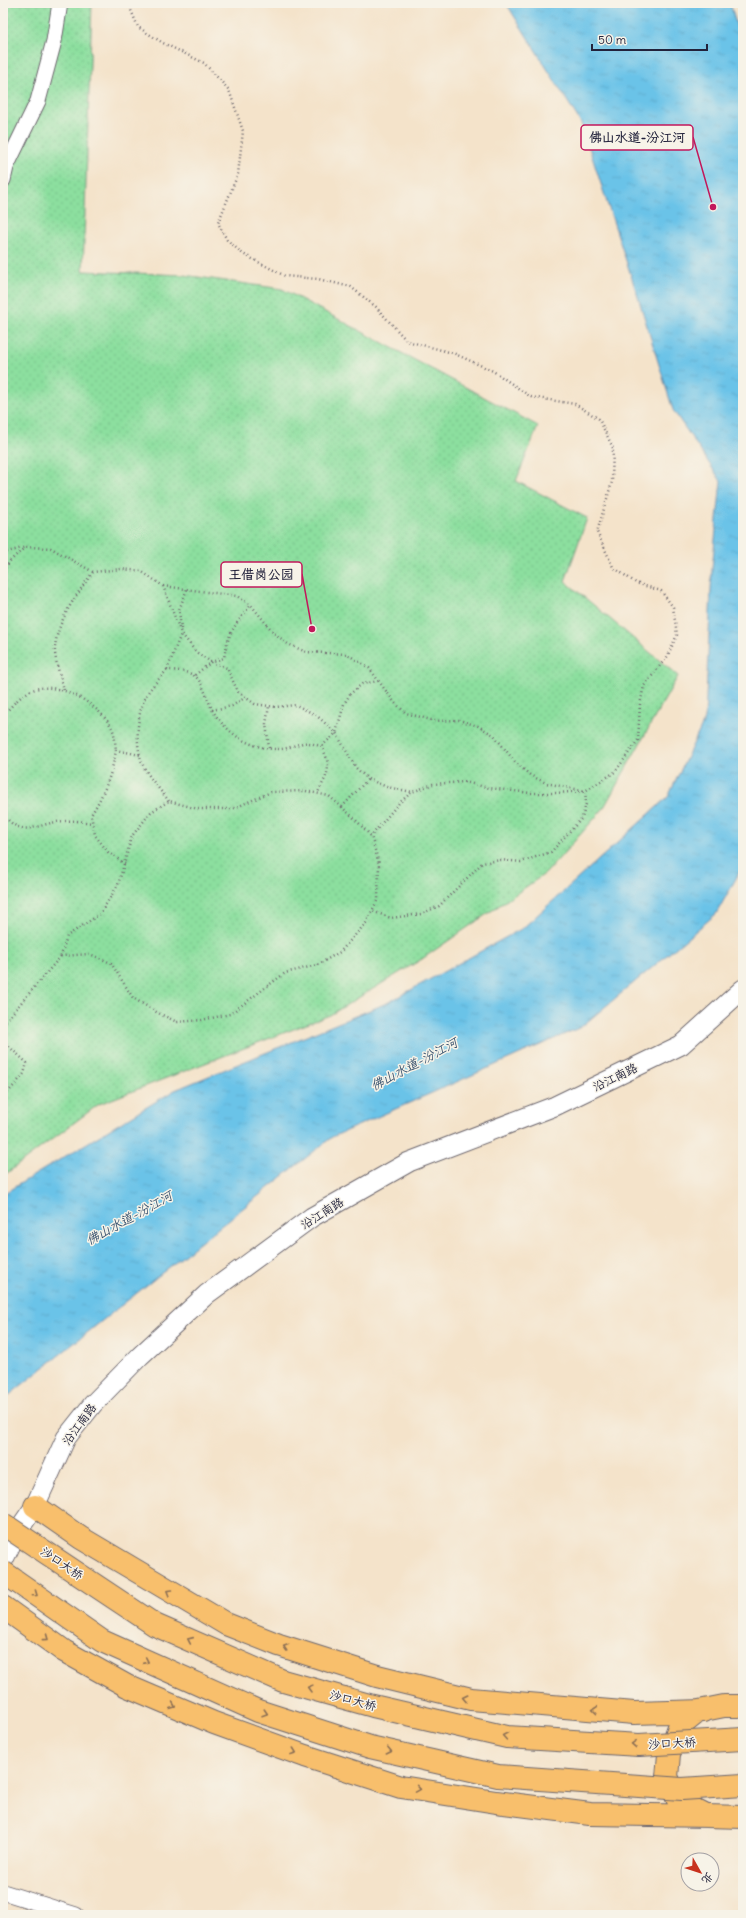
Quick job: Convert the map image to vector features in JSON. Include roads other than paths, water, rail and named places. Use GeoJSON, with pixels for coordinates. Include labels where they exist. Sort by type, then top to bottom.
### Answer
{"type":"FeatureCollection","features":[{"type":"Feature","properties":{"kind":"main road"},"geometry":{"type":"LineString","coordinates":[[35,1506],[81,1538],[226,1624],[279,1645],[377,1676],[471,1699],[634,1713],[704,1710]]}},
{"type":"Feature","properties":{"kind":"main road","name":"沙口大桥"},"geometry":{"type":"LineString","coordinates":[[3,1524],[155,1624],[283,1681],[373,1706],[507,1737],[639,1745],[743,1739]]}},
{"type":"Feature","properties":{"kind":"main road"},"geometry":{"type":"LineString","coordinates":[[3,1572],[102,1641],[258,1711],[370,1747],[498,1776],[682,1789],[743,1785]]}},
{"type":"Feature","properties":{"kind":"main road"},"geometry":{"type":"LineString","coordinates":[[3,1607],[64,1651],[127,1686],[214,1723],[305,1756],[401,1787],[496,1802],[590,1814],[743,1817]]}},
{"type":"Feature","properties":{"kind":"main road"},"geometry":{"type":"LineString","coordinates":[[711,1816],[706,1816],[679,1802],[667,1777],[669,1754],[679,1727],[699,1711],[724,1706],[743,1706]]}},
{"type":"Feature","properties":{"kind":"street"},"geometry":{"type":"LineString","coordinates":[[3,180],[6,167],[38,101],[54,41],[60,3]]}},
{"type":"Feature","properties":{"kind":"street","name":"沿江南路"},"geometry":{"type":"LineString","coordinates":[[3,1561],[17,1532],[35,1506],[66,1438],[93,1404],[140,1356],[207,1294],[306,1222],[408,1162],[554,1106],[681,1045],[743,989]]}},
{"type":"Feature","properties":{"kind":"street"},"geometry":{"type":"LineString","coordinates":[[3,1892],[76,1915]]}},
{"type":"Feature","properties":{"kind":"water"},"geometry":{"type":"Polygon","coordinates":[[[506,3],[730,3],[743,48],[743,866],[716,914],[581,1027],[332,1137],[3,1400],[3,1194],[175,1090],[387,1003],[523,928],[668,797],[705,719],[712,569],[721,481],[673,410],[639,300],[581,123],[506,3]]]}},
{"type":"Feature","properties":{"kind":"place","name":"佛山水道-汾江河"},"geometry":{"type":"Point","coordinates":[713,207]}},
{"type":"Feature","properties":{"kind":"place","name":"王借岗公园"},"geometry":{"type":"Point","coordinates":[312,629]}}]}
